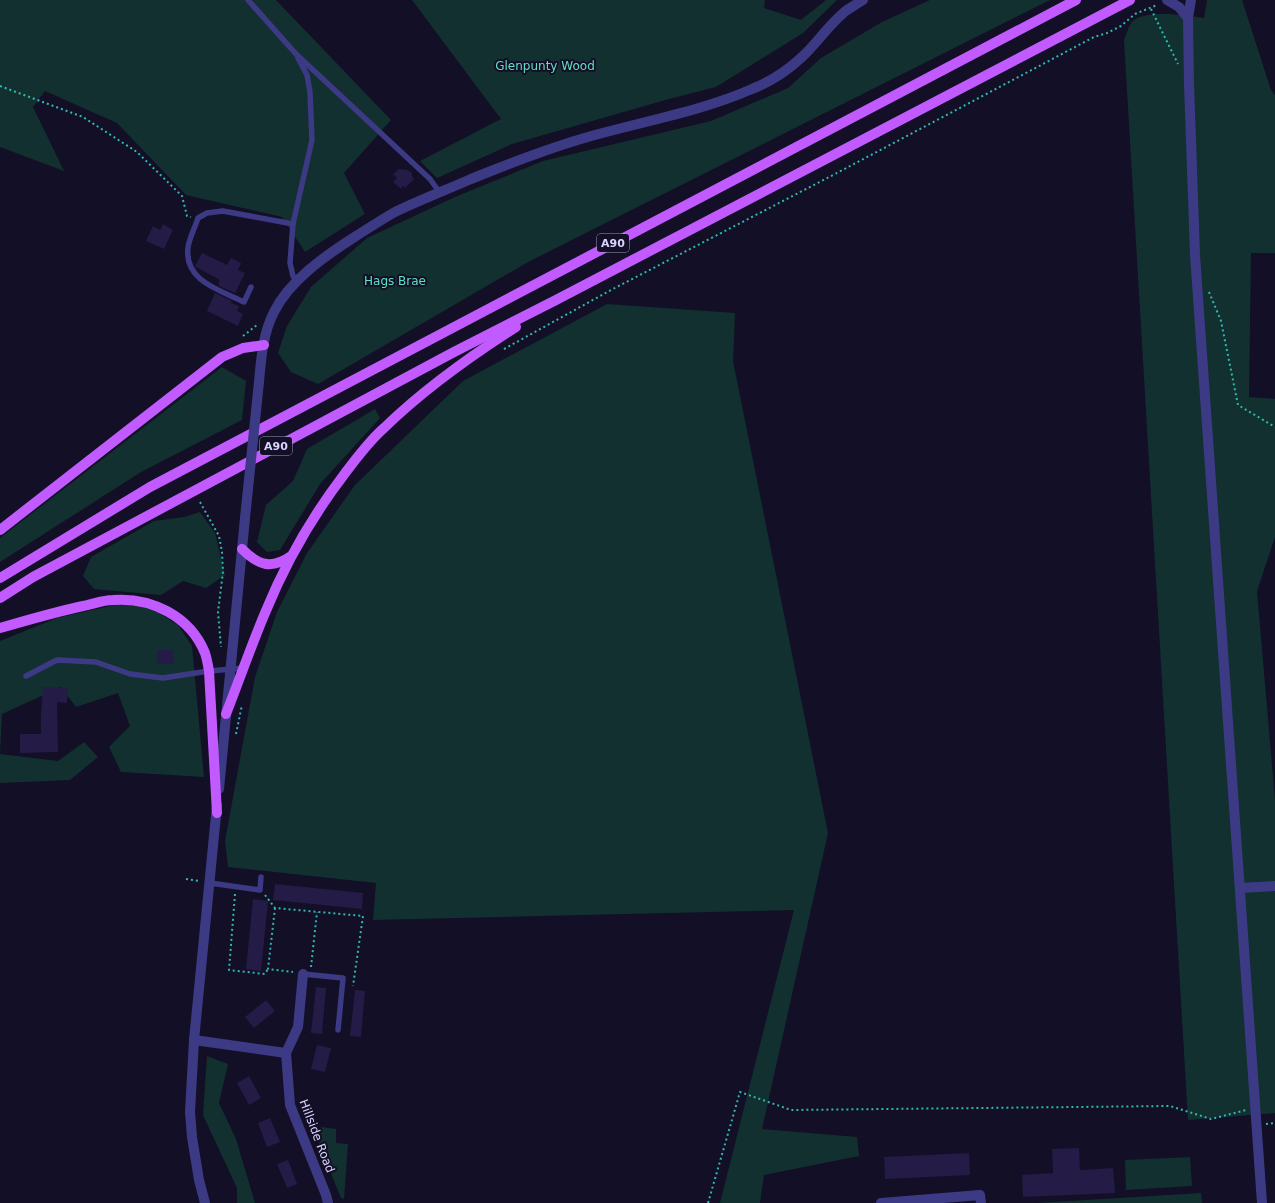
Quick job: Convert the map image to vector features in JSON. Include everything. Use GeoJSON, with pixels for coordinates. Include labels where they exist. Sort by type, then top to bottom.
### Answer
{"type":"FeatureCollection","features":[{"type":"Feature","properties":{"kind":"main road","name":"A90"},"geometry":{"type":"LineString","coordinates":[[0,578],[150,487],[1076,0]]}},
{"type":"Feature","properties":{"kind":"main road","name":"A90"},"geometry":{"type":"LineString","coordinates":[[0,598],[33,577],[169,503],[454,352],[1130,0]]}},
{"type":"Feature","properties":{"kind":"main road"},"geometry":{"type":"LineString","coordinates":[[226,714],[265,613],[292,555],[329,494],[355,460],[383,428],[417,398],[463,362],[556,300]]}},
{"type":"Feature","properties":{"kind":"main road"},"geometry":{"type":"LineString","coordinates":[[0,530],[222,357],[243,348],[264,345]]}},
{"type":"Feature","properties":{"kind":"main road"},"geometry":{"type":"LineString","coordinates":[[242,549],[252,558],[264,564],[282,563],[292,555]]}},
{"type":"Feature","properties":{"kind":"main road"},"geometry":{"type":"LineString","coordinates":[[0,628],[54,612],[112,600],[134,600],[154,604],[174,615],[190,630],[198,641],[205,654],[209,671],[216,813]]}},
{"type":"Feature","properties":{"kind":"street"},"geometry":{"type":"LineString","coordinates":[[205,1203],[198,1173],[190,1112],[194,1040],[258,382],[268,326],[274,311],[282,299],[317,262],[373,225],[401,210],[526,157],[583,139],[633,127],[705,106],[731,98],[754,88],[780,74],[801,57],[846,11],[863,0]]}},
{"type":"Feature","properties":{"kind":"street"},"geometry":{"type":"LineString","coordinates":[[1191,0],[1188,18],[1189,84],[1195,255],[1262,1203]]}},
{"type":"Feature","properties":{"kind":"street"},"geometry":{"type":"LineString","coordinates":[[1164,3],[1179,7],[1188,18]]}},
{"type":"Feature","properties":{"kind":"street"},"geometry":{"type":"LineString","coordinates":[[1240,888],[1275,886]]}},
{"type":"Feature","properties":{"kind":"street","name":"Hillside Road"},"geometry":{"type":"LineString","coordinates":[[303,974],[298,1027],[286,1053],[290,1105],[328,1203]]}},
{"type":"Feature","properties":{"kind":"street"},"geometry":{"type":"LineString","coordinates":[[194,1040],[286,1053]]}},
{"type":"Feature","properties":{"kind":"street"},"geometry":{"type":"LineString","coordinates":[[881,1203],[980,1195],[981,1203]]}},
{"type":"Feature","properties":{"kind":"lane"},"geometry":{"type":"LineString","coordinates":[[248,0],[296,54],[430,179],[440,193]]}},
{"type":"Feature","properties":{"kind":"lane"},"geometry":{"type":"LineString","coordinates":[[296,54],[307,75],[310,92],[312,140],[293,224],[290,264],[293,276],[297,282]]}},
{"type":"Feature","properties":{"kind":"lane"},"geometry":{"type":"LineString","coordinates":[[251,287],[244,302],[201,281],[190,268],[188,248],[198,218],[208,213],[222,211],[293,224]]}},
{"type":"Feature","properties":{"kind":"lane"},"geometry":{"type":"LineString","coordinates":[[26,676],[57,660],[96,662],[130,674],[162,678],[209,671],[244,668]]}},
{"type":"Feature","properties":{"kind":"lane"},"geometry":{"type":"LineString","coordinates":[[210,883],[260,890],[262,877]]}},
{"type":"Feature","properties":{"kind":"lane"},"geometry":{"type":"LineString","coordinates":[[303,974],[343,978],[338,1030]]}},
{"type":"Feature","properties":{"kind":"path"},"geometry":{"type":"LineString","coordinates":[[502,350],[611,290],[1094,37],[1121,26],[1134,14],[1164,3]]}},
{"type":"Feature","properties":{"kind":"path"},"geometry":{"type":"LineString","coordinates":[[1151,9],[1179,67]]}},
{"type":"Feature","properties":{"kind":"path"},"geometry":{"type":"LineString","coordinates":[[1173,55],[1177,54]]}},
{"type":"Feature","properties":{"kind":"path"},"geometry":{"type":"LineString","coordinates":[[0,86],[83,116],[137,152],[182,196],[187,216],[198,218]]}},
{"type":"Feature","properties":{"kind":"path"},"geometry":{"type":"LineString","coordinates":[[1209,292],[1220,321],[1238,405],[1275,427]]}},
{"type":"Feature","properties":{"kind":"path"},"geometry":{"type":"LineString","coordinates":[[200,502],[219,536],[222,552],[223,572],[218,612],[221,649],[232,650]]}},
{"type":"Feature","properties":{"kind":"path"},"geometry":{"type":"LineString","coordinates":[[235,741],[244,698]]}},
{"type":"Feature","properties":{"kind":"path"},"geometry":{"type":"LineString","coordinates":[[236,886],[229,970],[265,974],[268,969],[275,908]]}},
{"type":"Feature","properties":{"kind":"path"},"geometry":{"type":"LineString","coordinates":[[260,890],[275,908],[363,916],[353,986]]}},
{"type":"Feature","properties":{"kind":"path"},"geometry":{"type":"LineString","coordinates":[[268,969],[303,974],[312,966],[317,912]]}},
{"type":"Feature","properties":{"kind":"path"},"geometry":{"type":"LineString","coordinates":[[708,1203],[740,1092],[791,1110],[1170,1106],[1211,1119],[1256,1108]]}},
{"type":"Feature","properties":{"kind":"green space"},"geometry":{"type":"Polygon","coordinates":[[[0,0],[276,0],[391,120],[344,173],[365,214],[305,252],[282,217],[186,195],[117,123],[45,91],[33,107],[64,171],[0,147],[0,0]]]}},
{"type":"Feature","properties":{"kind":"green space","name":"Glenpunty Wood"},"geometry":{"type":"Polygon","coordinates":[[[412,0],[765,0],[764,8],[801,20],[826,0],[837,0],[803,33],[716,87],[512,144],[437,178],[420,161],[501,119],[412,0]]]}},
{"type":"Feature","properties":{"kind":"green space","name":"Hags Brae"},"geometry":{"type":"Polygon","coordinates":[[[930,0],[1050,0],[530,261],[318,384],[291,372],[278,353],[287,326],[311,287],[367,238],[455,197],[543,161],[711,121],[788,88],[821,58],[882,22],[930,0]]]}},
{"type":"Feature","properties":{"kind":"green space"},"geometry":{"type":"Polygon","coordinates":[[[1207,0],[1242,0],[1271,90],[1275,95],[1275,253],[1251,253],[1249,397],[1275,399],[1275,537],[1257,591],[1275,800],[1275,1113],[1188,1120],[1124,40],[1131,23],[1137,18],[1155,14],[1166,14],[1204,18],[1207,0]]]}},
{"type":"Feature","properties":{"kind":"green space"},"geometry":{"type":"Polygon","coordinates":[[[607,304],[735,313],[733,361],[828,833],[762,1129],[857,1137],[859,1156],[764,1175],[760,1203],[720,1203],[794,910],[373,920],[376,883],[228,867],[225,841],[255,677],[277,612],[307,553],[355,485],[463,381],[607,304]]]}},
{"type":"Feature","properties":{"kind":"green space"},"geometry":{"type":"Polygon","coordinates":[[[222,367],[246,381],[242,420],[141,472],[0,562],[0,538],[222,367]]]}},
{"type":"Feature","properties":{"kind":"green space"},"geometry":{"type":"Polygon","coordinates":[[[375,409],[380,418],[320,484],[280,550],[267,552],[257,542],[266,505],[293,481],[307,449],[375,409]]]}},
{"type":"Feature","properties":{"kind":"green space"},"geometry":{"type":"Polygon","coordinates":[[[200,512],[215,533],[225,575],[206,588],[183,581],[161,595],[94,589],[83,576],[91,557],[154,521],[184,517],[200,512]]]}},
{"type":"Feature","properties":{"kind":"green space"},"geometry":{"type":"Polygon","coordinates":[[[119,604],[151,608],[178,625],[192,646],[204,777],[121,772],[109,747],[130,726],[118,693],[76,707],[61,687],[2,714],[0,754],[0,641],[57,618],[119,604]]]}},
{"type":"Feature","properties":{"kind":"green space"},"geometry":{"type":"Polygon","coordinates":[[[84,742],[98,757],[70,780],[0,783],[0,754],[58,761],[84,742]]]}},
{"type":"Feature","properties":{"kind":"green space"},"geometry":{"type":"Polygon","coordinates":[[[207,1056],[228,1064],[219,1103],[236,1139],[255,1203],[237,1203],[237,1188],[203,1115],[207,1056]]]}},
{"type":"Feature","properties":{"kind":"green space"},"geometry":{"type":"Polygon","coordinates":[[[321,1127],[336,1129],[336,1143],[348,1144],[344,1199],[341,1198],[319,1144],[321,1127]]]}},
{"type":"Feature","properties":{"kind":"green space"},"geometry":{"type":"Polygon","coordinates":[[[1190,1157],[1192,1186],[1126,1190],[1125,1160],[1190,1157]]]}},
{"type":"Feature","properties":{"kind":"green space"},"geometry":{"type":"Polygon","coordinates":[[[1201,1193],[1202,1203],[1037,1203],[1201,1193]]]}},
{"type":"Feature","properties":{"kind":"building"},"geometry":{"type":"Polygon","coordinates":[[[399,169],[408,170],[412,173],[414,179],[405,188],[403,186],[401,189],[393,182],[397,178],[393,174],[399,169]]]}},
{"type":"Feature","properties":{"kind":"building"},"geometry":{"type":"Polygon","coordinates":[[[163,224],[173,230],[164,249],[146,241],[153,226],[160,230],[163,224]]]}},
{"type":"Feature","properties":{"kind":"building"},"geometry":{"type":"Polygon","coordinates":[[[202,253],[227,265],[231,258],[241,263],[238,270],[245,273],[235,293],[219,286],[218,284],[220,280],[195,266],[202,253]]]}},
{"type":"Feature","properties":{"kind":"building"},"geometry":{"type":"Polygon","coordinates":[[[215,293],[239,306],[237,311],[243,314],[238,326],[207,311],[215,293]]]}},
{"type":"Feature","properties":{"kind":"building"},"geometry":{"type":"Polygon","coordinates":[[[157,650],[174,650],[174,664],[157,664],[157,650]]]}},
{"type":"Feature","properties":{"kind":"building"},"geometry":{"type":"Polygon","coordinates":[[[43,687],[68,688],[67,703],[57,702],[58,752],[20,753],[20,734],[41,734],[43,687]]]}},
{"type":"Feature","properties":{"kind":"building"},"geometry":{"type":"Polygon","coordinates":[[[275,884],[363,893],[362,909],[273,900],[275,884]]]}},
{"type":"Feature","properties":{"kind":"building"},"geometry":{"type":"Polygon","coordinates":[[[253,899],[268,901],[261,971],[246,969],[253,899]]]}},
{"type":"Feature","properties":{"kind":"building"},"geometry":{"type":"Polygon","coordinates":[[[316,987],[326,988],[322,1034],[311,1033],[316,987]]]}},
{"type":"Feature","properties":{"kind":"building"},"geometry":{"type":"Polygon","coordinates":[[[355,990],[365,991],[361,1037],[350,1036],[355,990]]]}},
{"type":"Feature","properties":{"kind":"building"},"geometry":{"type":"Polygon","coordinates":[[[266,1000],[275,1011],[254,1028],[245,1017],[266,1000]]]}},
{"type":"Feature","properties":{"kind":"building"},"geometry":{"type":"Polygon","coordinates":[[[317,1045],[331,1048],[325,1072],[311,1069],[317,1045]]]}},
{"type":"Feature","properties":{"kind":"building"},"geometry":{"type":"Polygon","coordinates":[[[249,1076],[261,1098],[249,1105],[237,1083],[249,1076]]]}},
{"type":"Feature","properties":{"kind":"building"},"geometry":{"type":"Polygon","coordinates":[[[270,1118],[280,1142],[267,1147],[258,1123],[270,1118]]]}},
{"type":"Feature","properties":{"kind":"building"},"geometry":{"type":"Polygon","coordinates":[[[1079,1148],[1080,1170],[1113,1168],[1115,1193],[1023,1197],[1022,1175],[1053,1173],[1052,1149],[1079,1148]]]}},
{"type":"Feature","properties":{"kind":"building"},"geometry":{"type":"Polygon","coordinates":[[[969,1153],[970,1175],[885,1179],[884,1157],[969,1153]]]}},
{"type":"Feature","properties":{"kind":"building"},"geometry":{"type":"Polygon","coordinates":[[[288,1160],[297,1184],[287,1188],[277,1164],[288,1160]]]}}]}
